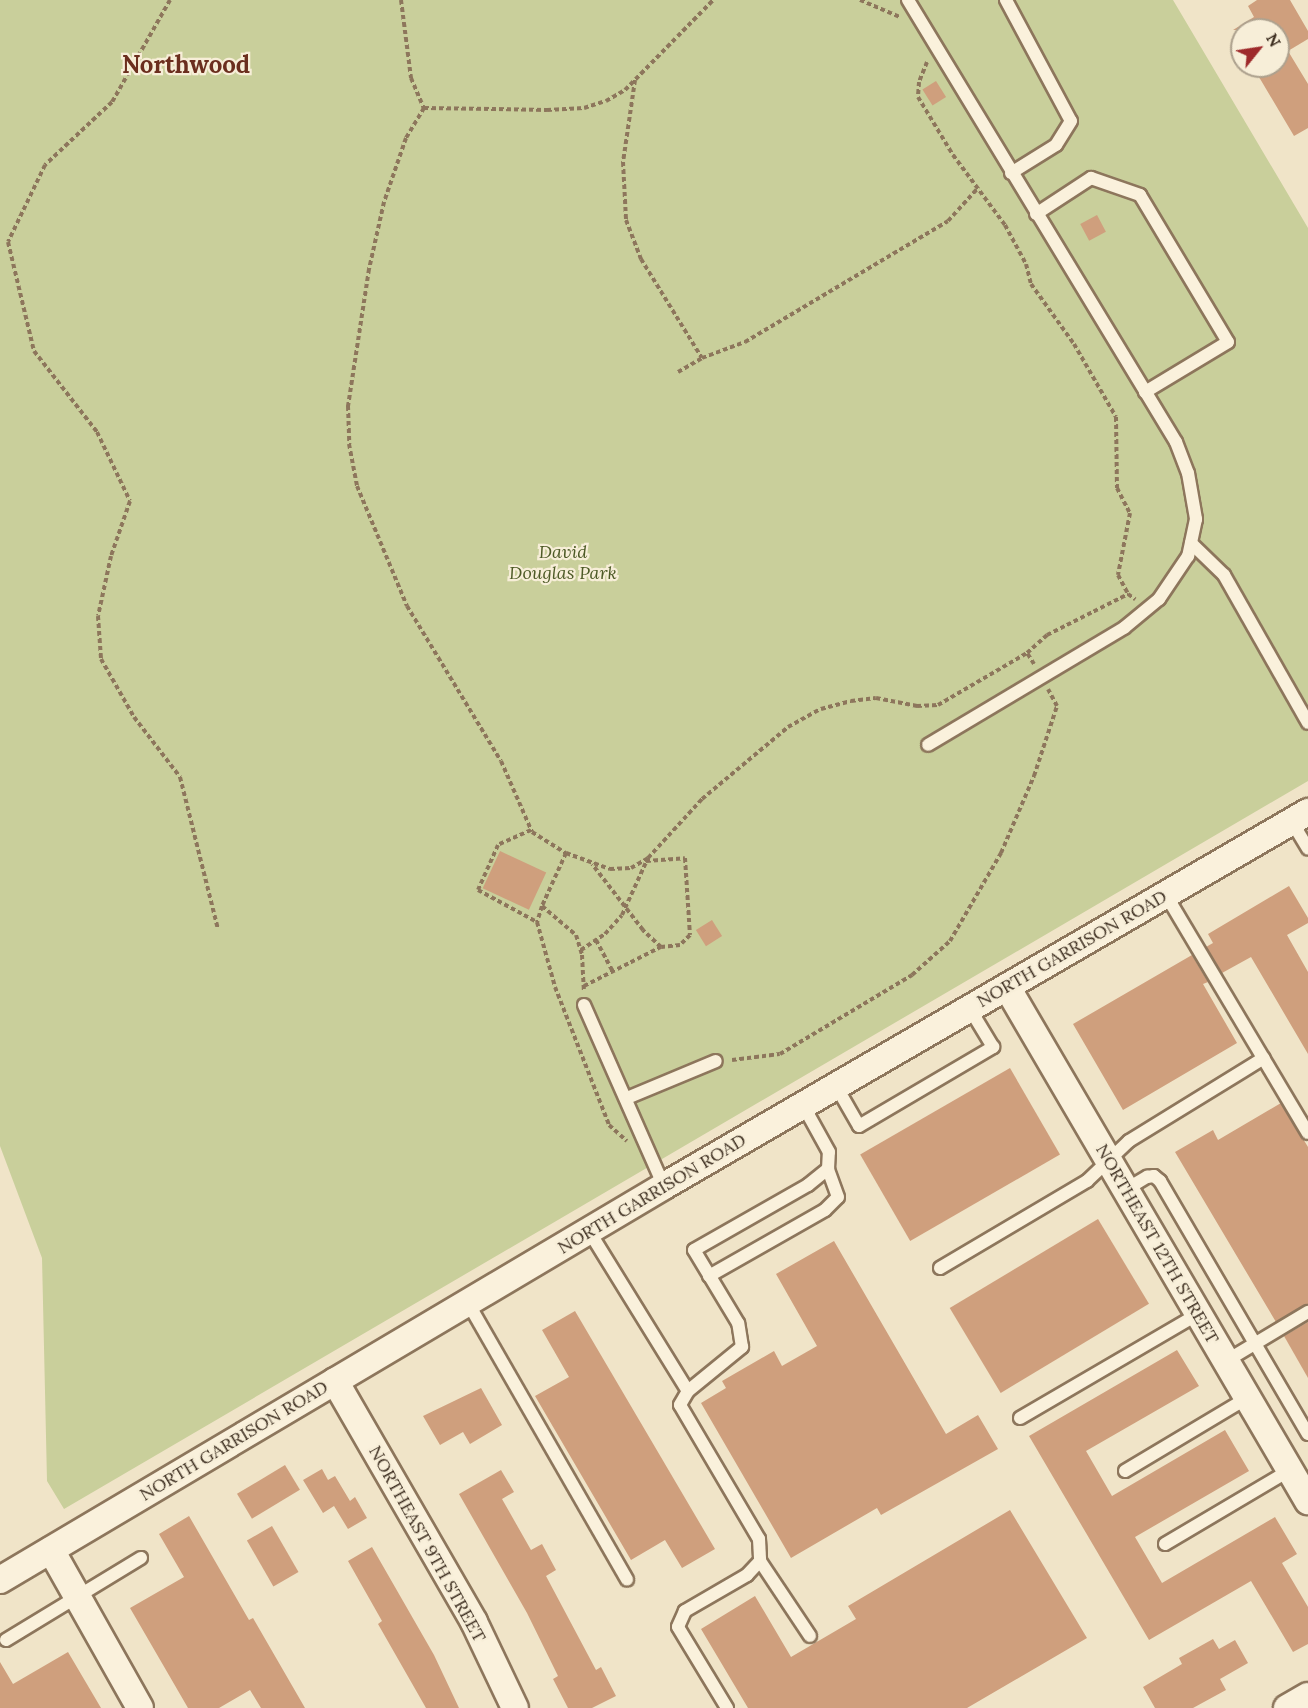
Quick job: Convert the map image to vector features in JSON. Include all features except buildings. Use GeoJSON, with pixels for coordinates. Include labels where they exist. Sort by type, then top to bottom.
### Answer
{"type":"FeatureCollection","features":[{"type":"Feature","properties":{"kind":"street","name":"NORTH GARRISON ROAD"},"geometry":{"type":"LineString","coordinates":[[0,1580],[664,1186],[1300,817]]}},
{"type":"Feature","properties":{"kind":"street","name":"NORTHEAST 12TH STREET"},"geometry":{"type":"LineString","coordinates":[[1007,987],[1308,1501]]}},
{"type":"Feature","properties":{"kind":"street","name":"NORTHEAST 9TH STREET"},"geometry":{"type":"LineString","coordinates":[[335,1382],[474,1622],[515,1708]]}},
{"type":"Feature","properties":{"kind":"street"},"geometry":{"type":"LineString","coordinates":[[51,1550],[75,1597],[140,1708]]}},
{"type":"Feature","properties":{"kind":"street"},"geometry":{"type":"LineString","coordinates":[[1287,1708],[1308,1696]]}},
{"type":"Feature","properties":{"kind":"lane"},"geometry":{"type":"LineString","coordinates":[[908,0],[1176,442],[1188,473],[1196,519],[1191,543],[1175,577],[1147,609],[1124,628],[928,745]]}},
{"type":"Feature","properties":{"kind":"lane"},"geometry":{"type":"LineString","coordinates":[[1006,0],[1071,121],[1056,145],[1011,173]]}},
{"type":"Feature","properties":{"kind":"lane"},"geometry":{"type":"LineString","coordinates":[[1036,214],[1091,178],[1140,195],[1228,342],[1145,392]]}},
{"type":"Feature","properties":{"kind":"lane"},"geometry":{"type":"LineString","coordinates":[[1191,543],[1224,575],[1308,723]]}},
{"type":"Feature","properties":{"kind":"lane"},"geometry":{"type":"LineString","coordinates":[[1300,817],[1308,849]]}},
{"type":"Feature","properties":{"kind":"lane"},"geometry":{"type":"LineString","coordinates":[[1166,895],[1308,1132]]}},
{"type":"Feature","properties":{"kind":"lane"},"geometry":{"type":"LineString","coordinates":[[584,1005],[664,1186]]}},
{"type":"Feature","properties":{"kind":"lane"},"geometry":{"type":"LineString","coordinates":[[836,1086],[859,1126],[993,1047],[970,1008]]}},
{"type":"Feature","properties":{"kind":"lane"},"geometry":{"type":"LineString","coordinates":[[940,1268],[1087,1181],[1129,1140],[1264,1058]]}},
{"type":"Feature","properties":{"kind":"lane"},"geometry":{"type":"LineString","coordinates":[[627,1098],[716,1061]]}},
{"type":"Feature","properties":{"kind":"lane"},"geometry":{"type":"LineString","coordinates":[[710,1276],[833,1203],[837,1187],[828,1169],[829,1152],[803,1105]]}},
{"type":"Feature","properties":{"kind":"lane"},"geometry":{"type":"LineString","coordinates":[[810,1636],[760,1561],[759,1539],[680,1405],[688,1391],[742,1347],[738,1323],[694,1250],[808,1185],[828,1169]]}},
{"type":"Feature","properties":{"kind":"lane"},"geometry":{"type":"LineString","coordinates":[[1125,1190],[1154,1176],[1160,1181],[1308,1434]]}},
{"type":"Feature","properties":{"kind":"lane"},"geometry":{"type":"LineString","coordinates":[[589,1231],[688,1391]]}},
{"type":"Feature","properties":{"kind":"lane"},"geometry":{"type":"LineString","coordinates":[[468,1303],[627,1579]]}},
{"type":"Feature","properties":{"kind":"lane"},"geometry":{"type":"LineString","coordinates":[[1226,1361],[1308,1312]]}},
{"type":"Feature","properties":{"kind":"lane"},"geometry":{"type":"LineString","coordinates":[[1020,1418],[1198,1314]]}},
{"type":"Feature","properties":{"kind":"lane"},"geometry":{"type":"LineString","coordinates":[[1125,1472],[1247,1398]]}},
{"type":"Feature","properties":{"kind":"lane"},"geometry":{"type":"LineString","coordinates":[[1165,1544],[1290,1470]]}},
{"type":"Feature","properties":{"kind":"lane"},"geometry":{"type":"LineString","coordinates":[[6,1640],[141,1558]]}},
{"type":"Feature","properties":{"kind":"lane"},"geometry":{"type":"LineString","coordinates":[[727,1708],[678,1627],[685,1611],[747,1575],[760,1561]]}},
{"type":"Feature","properties":{"kind":"path"},"geometry":{"type":"LineString","coordinates":[[170,0],[112,102],[45,165],[8,242],[34,351],[97,432],[130,501],[111,556],[98,616],[101,659],[134,717],[180,777],[218,929]]}},
{"type":"Feature","properties":{"kind":"path"},"geometry":{"type":"LineString","coordinates":[[402,0],[411,78],[424,108]]}},
{"type":"Feature","properties":{"kind":"path"},"geometry":{"type":"LineString","coordinates":[[424,108],[584,108],[606,101],[635,79],[713,0]]}},
{"type":"Feature","properties":{"kind":"path"},"geometry":{"type":"LineString","coordinates":[[860,0],[900,17],[905,26]]}},
{"type":"Feature","properties":{"kind":"path"},"geometry":{"type":"LineString","coordinates":[[922,55],[928,64],[919,82],[918,97],[1005,225],[1026,264],[1031,284],[1074,344],[1116,417],[1117,488],[1130,513],[1118,575],[1128,594],[1147,609]]}},
{"type":"Feature","properties":{"kind":"path"},"geometry":{"type":"LineString","coordinates":[[635,79],[623,162],[626,220],[641,259],[702,358]]}},
{"type":"Feature","properties":{"kind":"path"},"geometry":{"type":"LineString","coordinates":[[424,108],[406,138],[384,202],[369,269],[348,406],[348,444],[357,486],[407,606],[501,761],[531,831],[566,853],[610,869],[631,868],[647,860],[685,858],[690,935],[680,945],[661,947],[584,986]]}},
{"type":"Feature","properties":{"kind":"path"},"geometry":{"type":"LineString","coordinates":[[678,372],[702,358],[745,342],[948,221],[978,188]]}},
{"type":"Feature","properties":{"kind":"path"},"geometry":{"type":"LineString","coordinates":[[581,950],[596,940],[622,915],[647,860],[702,799],[788,727],[821,709],[876,698],[917,706],[938,705],[1027,652],[1047,635],[1128,594]]}},
{"type":"Feature","properties":{"kind":"path"},"geometry":{"type":"LineString","coordinates":[[716,1061],[780,1054],[912,975],[950,941],[1001,853],[1034,776],[1058,706],[1027,652]]}},
{"type":"Feature","properties":{"kind":"path"},"geometry":{"type":"LineString","coordinates":[[531,831],[498,845],[478,890],[537,922]]}},
{"type":"Feature","properties":{"kind":"path"},"geometry":{"type":"LineString","coordinates":[[566,853],[542,906],[576,935],[581,950],[584,1005]]}},
{"type":"Feature","properties":{"kind":"path"},"geometry":{"type":"LineString","coordinates":[[592,864],[625,907],[661,947]]}},
{"type":"Feature","properties":{"kind":"path"},"geometry":{"type":"LineString","coordinates":[[596,940],[613,972]]}},
{"type":"Feature","properties":{"kind":"green space","name":"David Douglas Park"},"geometry":{"type":"Polygon","coordinates":[[[0,0],[1173,0],[1308,228],[1308,781],[64,1509],[47,1481],[42,1258],[0,1146],[0,0]]]}},
{"type":"Feature","properties":{"kind":"district","name":"Northwood"},"geometry":{"type":"Point","coordinates":[186,65]}}]}
